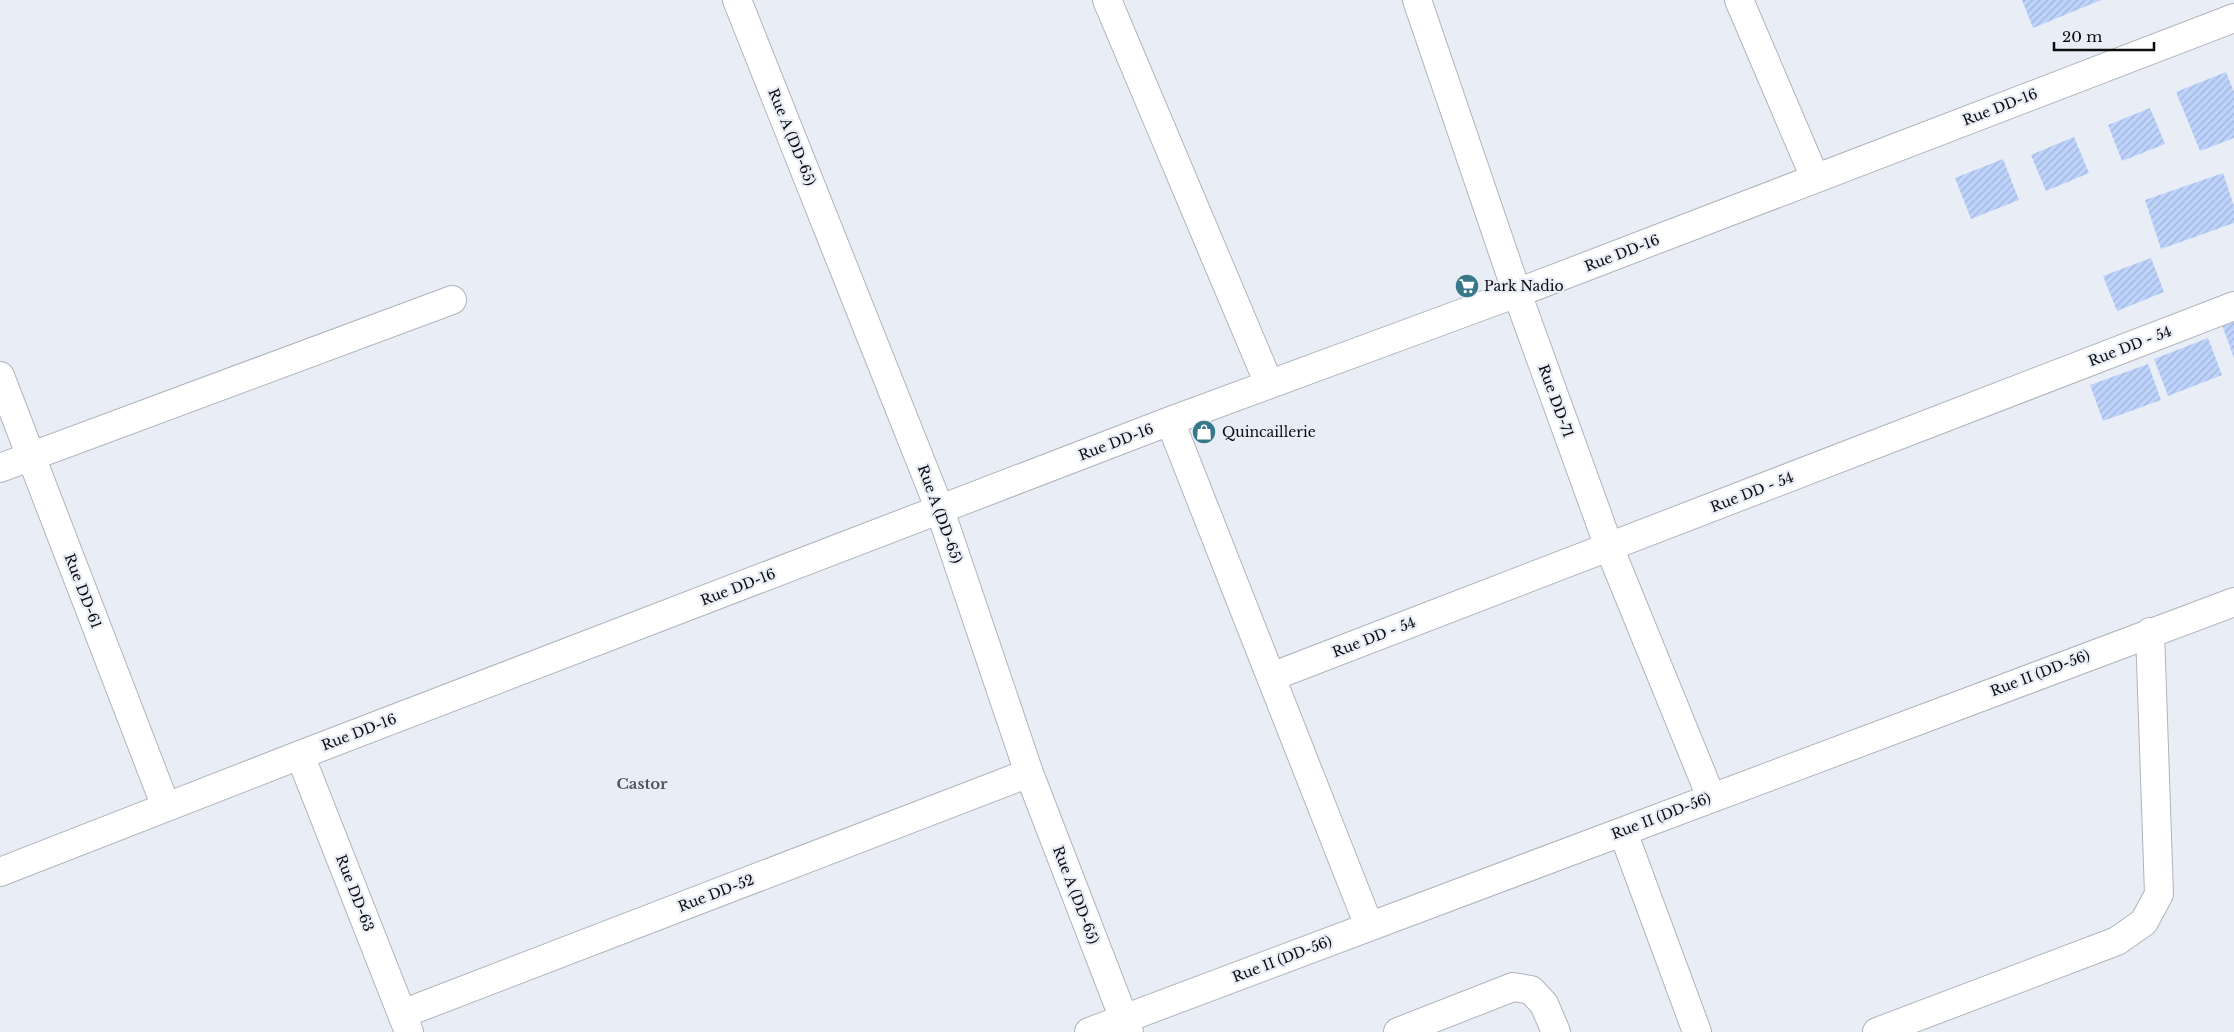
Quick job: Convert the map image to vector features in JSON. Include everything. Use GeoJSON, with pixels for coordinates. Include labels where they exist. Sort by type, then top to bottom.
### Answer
{"type":"FeatureCollection","features":[{"type":"Feature","properties":{"kind":"street","name":"Rue A (DD-65)"},"geometry":{"type":"LineString","coordinates":[[737,0],[940,510],[1029,773],[1126,1025]]}},
{"type":"Feature","properties":{"kind":"street"},"geometry":{"type":"LineString","coordinates":[[1107,0],[1268,384]]}},
{"type":"Feature","properties":{"kind":"street","name":"Rue DD-71"},"geometry":{"type":"LineString","coordinates":[[1417,0],[1517,293],[1609,547],[1711,797]]}},
{"type":"Feature","properties":{"kind":"street"},"geometry":{"type":"LineString","coordinates":[[1739,0],[1815,178]]}},
{"type":"Feature","properties":{"kind":"street","name":"Rue DD-16"},"geometry":{"type":"LineString","coordinates":[[0,872],[1170,421],[1517,293],[2234,18]]}},
{"type":"Feature","properties":{"kind":"street"},"geometry":{"type":"LineString","coordinates":[[0,468],[452,300]]}},
{"type":"Feature","properties":{"kind":"street","name":"Rue DD - 54"},"geometry":{"type":"LineString","coordinates":[[1271,677],[2234,306]]}},
{"type":"Feature","properties":{"kind":"street","name":"Rue DD-61"},"geometry":{"type":"LineString","coordinates":[[0,376],[166,807]]}},
{"type":"Feature","properties":{"kind":"street"},"geometry":{"type":"LineString","coordinates":[[1170,421],[1369,926]]}},
{"type":"Feature","properties":{"kind":"street","name":"Rue II (DD-56)"},"geometry":{"type":"LineString","coordinates":[[1089,1032],[1126,1025],[1369,926],[2234,602]]}},
{"type":"Feature","properties":{"kind":"street"},"geometry":{"type":"LineString","coordinates":[[1878,1032],[2117,941],[2144,922],[2159,894],[2150,632]]}},
{"type":"Feature","properties":{"kind":"street","name":"Rue DD-63"},"geometry":{"type":"LineString","coordinates":[[300,755],[405,1023]]}},
{"type":"Feature","properties":{"kind":"street","name":"Rue DD-52"},"geometry":{"type":"LineString","coordinates":[[405,1023],[1029,773]]}},
{"type":"Feature","properties":{"kind":"street"},"geometry":{"type":"LineString","coordinates":[[1623,832],[1697,1032]]}},
{"type":"Feature","properties":{"kind":"street"},"geometry":{"type":"LineString","coordinates":[[1398,1032],[1513,987],[1531,990],[1544,1004],[1556,1032]]}},
{"type":"Feature","properties":{"kind":"building"},"geometry":{"type":"Polygon","coordinates":[[[2022,0],[2101,0],[2033,28],[2022,0]]]}},
{"type":"Feature","properties":{"kind":"building"},"geometry":{"type":"Polygon","coordinates":[[[2226,72],[2234,92],[2234,138],[2200,151],[2176,92],[2226,72]]]}},
{"type":"Feature","properties":{"kind":"building"},"geometry":{"type":"Polygon","coordinates":[[[2150,108],[2165,144],[2122,161],[2108,125],[2150,108]]]}},
{"type":"Feature","properties":{"kind":"building"},"geometry":{"type":"Polygon","coordinates":[[[2074,137],[2089,173],[2046,191],[2031,155],[2074,137]]]}},
{"type":"Feature","properties":{"kind":"building"},"geometry":{"type":"Polygon","coordinates":[[[2003,159],[2019,200],[1971,219],[1955,178],[2003,159]]]}},
{"type":"Feature","properties":{"kind":"building"},"geometry":{"type":"Polygon","coordinates":[[[2223,173],[2234,206],[2234,223],[2161,249],[2145,200],[2223,173]]]}},
{"type":"Feature","properties":{"kind":"building"},"geometry":{"type":"Polygon","coordinates":[[[2151,258],[2164,292],[2117,311],[2103,276],[2151,258]]]}},
{"type":"Feature","properties":{"kind":"building"},"geometry":{"type":"Polygon","coordinates":[[[2234,318],[2234,358],[2221,322],[2234,318]]]}},
{"type":"Feature","properties":{"kind":"building"},"geometry":{"type":"Polygon","coordinates":[[[2208,338],[2222,375],[2168,396],[2154,359],[2208,338]]]}},
{"type":"Feature","properties":{"kind":"building"},"geometry":{"type":"Polygon","coordinates":[[[2148,364],[2161,400],[2103,421],[2090,385],[2148,364]]]}},
{"type":"Feature","properties":{"kind":"place","name":"Park Nadio"},"geometry":{"type":"Point","coordinates":[1467,286]}},
{"type":"Feature","properties":{"kind":"place","name":"Quincaillerie"},"geometry":{"type":"Point","coordinates":[1204,432]}},
{"type":"Feature","properties":{"kind":"district","name":"Castor"},"geometry":{"type":"Point","coordinates":[642,784]}}]}
